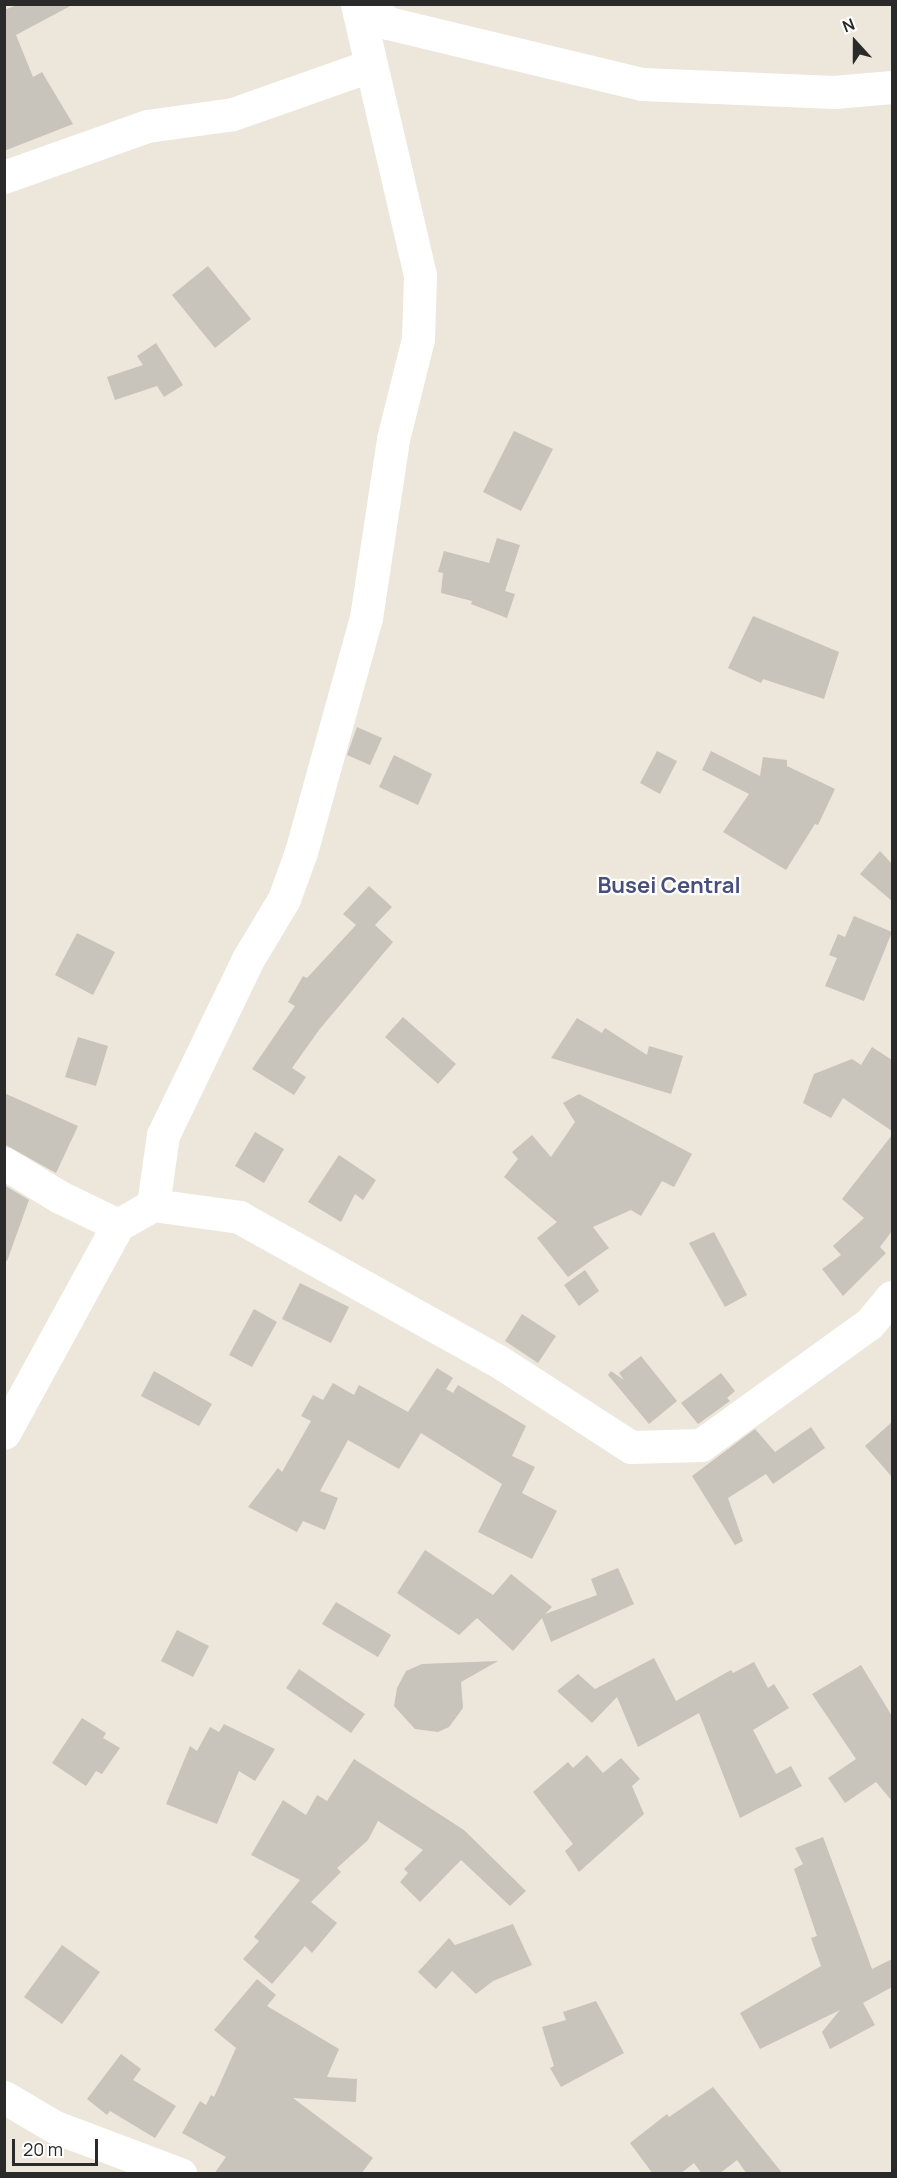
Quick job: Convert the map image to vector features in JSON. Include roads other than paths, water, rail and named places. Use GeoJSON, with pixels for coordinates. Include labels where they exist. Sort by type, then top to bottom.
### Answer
{"type":"FeatureCollection","features":[{"type":"Feature","properties":{"kind":"street"},"geometry":{"type":"LineString","coordinates":[[153,1205],[163,1135],[248,959],[284,899],[297,861],[366,618],[393,439],[418,339],[420,275],[369,66],[357,4]]}},
{"type":"Feature","properties":{"kind":"street"},"geometry":{"type":"LineString","coordinates":[[366,4],[388,23],[642,84],[834,92],[892,87]]}},
{"type":"Feature","properties":{"kind":"street"},"geometry":{"type":"LineString","coordinates":[[4,177],[147,126],[233,114],[369,66]]}},
{"type":"Feature","properties":{"kind":"street"},"geometry":{"type":"LineString","coordinates":[[4,1163],[60,1197],[118,1225]]}},
{"type":"Feature","properties":{"kind":"street"},"geometry":{"type":"LineString","coordinates":[[4,1433],[118,1225],[153,1205],[239,1217],[498,1361],[631,1447],[701,1445],[869,1324],[892,1297]]}},
{"type":"Feature","properties":{"kind":"street"},"geometry":{"type":"LineString","coordinates":[[4,2097],[55,2127],[180,2174]]}},
{"type":"Feature","properties":{"kind":"district","name":"Busei Central"},"geometry":{"type":"Point","coordinates":[669,886]}}]}
